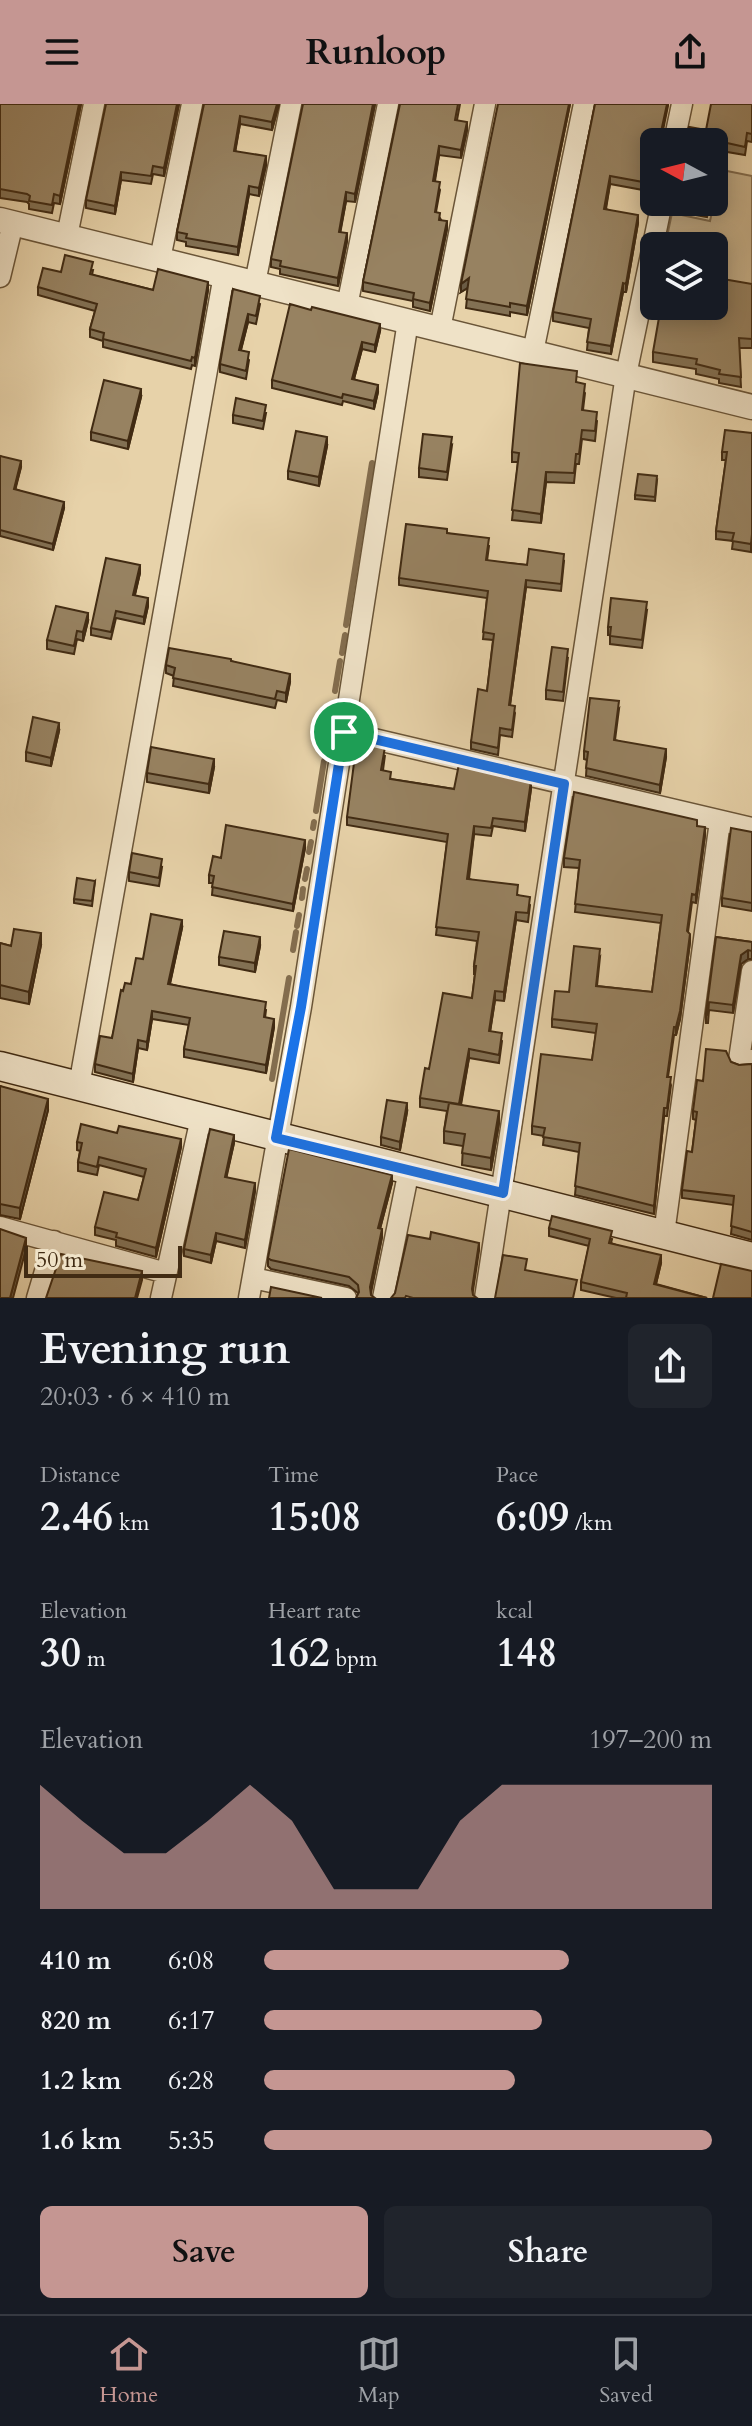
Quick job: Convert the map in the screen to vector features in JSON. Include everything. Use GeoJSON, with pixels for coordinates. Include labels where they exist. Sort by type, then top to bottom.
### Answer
{"type":"FeatureCollection","features":[{"type":"Feature","properties":{"kind":"main road"},"geometry":{"type":"LineString","coordinates":[[0,1066],[752,1257]]}},
{"type":"Feature","properties":{"kind":"street"},"geometry":{"type":"LineString","coordinates":[[67,236],[94,104]]}},
{"type":"Feature","properties":{"kind":"street"},"geometry":{"type":"LineString","coordinates":[[160,259],[192,104]]}},
{"type":"Feature","properties":{"kind":"street"},"geometry":{"type":"LineString","coordinates":[[255,283],[291,104]]}},
{"type":"Feature","properties":{"kind":"street"},"geometry":{"type":"LineString","coordinates":[[347,306],[388,104]]}},
{"type":"Feature","properties":{"kind":"street"},"geometry":{"type":"LineString","coordinates":[[440,329],[485,104]]}},
{"type":"Feature","properties":{"kind":"street"},"geometry":{"type":"LineString","coordinates":[[533,352],[584,104]]}},
{"type":"Feature","properties":{"kind":"street"},"geometry":{"type":"LineString","coordinates":[[677,128],[682,104]]}},
{"type":"Feature","properties":{"kind":"street"},"geometry":{"type":"LineString","coordinates":[[485,1298],[626,375],[659,216]]}},
{"type":"Feature","properties":{"kind":"street"},"geometry":{"type":"LineString","coordinates":[[0,277],[7,221],[752,407]]}},
{"type":"Feature","properties":{"kind":"street"},"geometry":{"type":"LineString","coordinates":[[79,1086],[224,275]]}},
{"type":"Feature","properties":{"kind":"street"},"geometry":{"type":"LineString","coordinates":[[346,1298],[251,1288],[301,1007],[408,321]]}},
{"type":"Feature","properties":{"kind":"street"},"geometry":{"type":"LineString","coordinates":[[344,732],[752,828]]}},
{"type":"Feature","properties":{"kind":"street"},"geometry":{"type":"LineString","coordinates":[[664,1234],[720,821]]}},
{"type":"Feature","properties":{"kind":"street"},"geometry":{"type":"LineString","coordinates":[[752,971],[739,1060],[752,1060]]}},
{"type":"Feature","properties":{"kind":"street"},"geometry":{"type":"LineString","coordinates":[[161,1298],[201,1118]]}},
{"type":"Feature","properties":{"kind":"street"},"geometry":{"type":"LineString","coordinates":[[383,1298],[409,1170]]}},
{"type":"Feature","properties":{"kind":"street"},"geometry":{"type":"LineString","coordinates":[[0,1227],[166,1273]]}},
{"type":"Feature","properties":{"kind":"street"},"geometry":{"type":"LineString","coordinates":[[37,1298],[54,1241]]}},
{"type":"Feature","properties":{"kind":"shaded area"},"geometry":{"type":"Polygon","coordinates":[[[728,171],[752,176],[752,305],[728,297],[728,232],[668,232],[671,216],[710,221],[711,216],[728,216],[728,171]]]}},
{"type":"Feature","properties":{"kind":"building"},"geometry":{"type":"Polygon","coordinates":[[[0,104],[79,104],[60,196],[54,194],[52,205],[29,201],[27,194],[0,189],[0,104]]]}},
{"type":"Feature","properties":{"kind":"building"},"geometry":{"type":"Polygon","coordinates":[[[106,104],[177,104],[164,168],[153,166],[151,176],[121,172],[115,206],[86,200],[106,104]]]}},
{"type":"Feature","properties":{"kind":"building"},"geometry":{"type":"Polygon","coordinates":[[[204,104],[277,104],[272,122],[240,116],[234,151],[266,156],[259,188],[249,186],[238,247],[186,238],[187,234],[177,232],[204,104]]]}},
{"type":"Feature","properties":{"kind":"building"},"geometry":{"type":"Polygon","coordinates":[[[303,104],[373,104],[355,194],[346,192],[339,232],[347,233],[338,278],[280,266],[281,261],[271,259],[303,104]]]}},
{"type":"Feature","properties":{"kind":"building"},"geometry":{"type":"Polygon","coordinates":[[[400,104],[458,104],[455,120],[467,122],[461,150],[439,146],[433,181],[440,182],[435,212],[440,213],[439,220],[447,221],[430,303],[413,299],[414,293],[363,282],[400,104]]]}},
{"type":"Feature","properties":{"kind":"building"},"geometry":{"type":"Polygon","coordinates":[[[498,104],[569,104],[527,306],[510,303],[510,307],[466,299],[469,278],[461,284],[498,104]]]}},
{"type":"Feature","properties":{"kind":"building"},"geometry":{"type":"Polygon","coordinates":[[[595,104],[667,104],[662,128],[640,128],[640,181],[610,176],[604,209],[638,215],[611,346],[587,342],[591,319],[553,312],[595,104]]]}},
{"type":"Feature","properties":{"kind":"building"},"geometry":{"type":"Polygon","coordinates":[[[711,104],[752,104],[752,134],[747,133],[745,147],[728,143],[728,128],[706,128],[711,104]]]}},
{"type":"Feature","properties":{"kind":"building"},"geometry":{"type":"Polygon","coordinates":[[[65,255],[93,262],[90,274],[153,290],[158,269],[208,282],[195,358],[192,357],[191,361],[103,339],[104,333],[90,329],[97,304],[38,287],[43,268],[61,272],[65,255]]]}},
{"type":"Feature","properties":{"kind":"building"},"geometry":{"type":"Polygon","coordinates":[[[728,280],[752,284],[752,339],[739,338],[741,377],[719,374],[720,370],[696,364],[697,359],[653,352],[659,320],[728,320],[728,280]]]}},
{"type":"Feature","properties":{"kind":"building"},"geometry":{"type":"Polygon","coordinates":[[[233,289],[260,296],[256,316],[248,314],[239,350],[249,352],[246,371],[220,364],[233,289]]]}},
{"type":"Feature","properties":{"kind":"building"},"geometry":{"type":"Polygon","coordinates":[[[290,304],[380,324],[375,345],[362,342],[352,379],[378,385],[374,401],[343,394],[342,398],[272,380],[290,304]]]}},
{"type":"Feature","properties":{"kind":"building"},"geometry":{"type":"Polygon","coordinates":[[[520,363],[577,371],[576,382],[585,384],[582,410],[597,412],[595,431],[582,430],[574,473],[546,472],[541,514],[512,510],[519,453],[512,452],[520,363]]]}},
{"type":"Feature","properties":{"kind":"building"},"geometry":{"type":"Polygon","coordinates":[[[104,380],[141,389],[128,441],[91,432],[104,380]]]}},
{"type":"Feature","properties":{"kind":"building"},"geometry":{"type":"Polygon","coordinates":[[[236,398],[266,405],[263,421],[233,415],[236,398]]]}},
{"type":"Feature","properties":{"kind":"building"},"geometry":{"type":"Polygon","coordinates":[[[725,430],[752,433],[751,544],[732,541],[734,533],[716,531],[727,452],[722,452],[725,430]]]}},
{"type":"Feature","properties":{"kind":"building"},"geometry":{"type":"Polygon","coordinates":[[[296,431],[327,437],[319,477],[288,471],[296,431]]]}},
{"type":"Feature","properties":{"kind":"building"},"geometry":{"type":"Polygon","coordinates":[[[423,434],[452,437],[447,472],[419,468],[423,434]]]}},
{"type":"Feature","properties":{"kind":"building"},"geometry":{"type":"Polygon","coordinates":[[[0,456],[21,461],[14,489],[64,502],[53,544],[0,530],[0,456]]]}},
{"type":"Feature","properties":{"kind":"building"},"geometry":{"type":"Polygon","coordinates":[[[638,474],[657,476],[655,497],[635,495],[638,474]]]}},
{"type":"Feature","properties":{"kind":"building"},"geometry":{"type":"Polygon","coordinates":[[[406,524],[489,538],[486,560],[527,565],[529,549],[564,554],[561,584],[526,580],[509,705],[515,706],[512,730],[500,728],[498,748],[471,742],[478,689],[487,691],[494,634],[483,632],[488,591],[399,578],[406,524]]]}},
{"type":"Feature","properties":{"kind":"building"},"geometry":{"type":"Polygon","coordinates":[[[106,558],[140,565],[133,595],[148,598],[144,617],[116,611],[111,632],[91,628],[106,558]]]}},
{"type":"Feature","properties":{"kind":"building"},"geometry":{"type":"Polygon","coordinates":[[[611,598],[647,602],[642,640],[610,636],[611,598]]]}},
{"type":"Feature","properties":{"kind":"building"},"geometry":{"type":"Polygon","coordinates":[[[56,606],[88,613],[83,632],[77,631],[74,646],[47,640],[56,606]]]}},
{"type":"Feature","properties":{"kind":"building"},"geometry":{"type":"Polygon","coordinates":[[[552,647],[568,649],[563,692],[546,690],[552,647]]]}},
{"type":"Feature","properties":{"kind":"building"},"geometry":{"type":"Polygon","coordinates":[[[169,648],[290,674],[286,693],[277,691],[275,699],[173,678],[175,668],[166,665],[169,648]]]}},
{"type":"Feature","properties":{"kind":"building"},"geometry":{"type":"Polygon","coordinates":[[[590,698],[619,701],[614,740],[666,749],[660,785],[586,768],[588,752],[584,751],[590,698]]]}},
{"type":"Feature","properties":{"kind":"building"},"geometry":{"type":"Polygon","coordinates":[[[33,717],[59,723],[51,758],[26,752],[33,717]]]}},
{"type":"Feature","properties":{"kind":"building"},"geometry":{"type":"Polygon","coordinates":[[[357,740],[385,747],[381,770],[391,772],[390,779],[454,789],[459,764],[531,781],[525,822],[493,818],[491,828],[474,826],[467,879],[518,885],[517,895],[530,897],[528,913],[516,912],[504,992],[495,991],[489,1031],[502,1033],[499,1055],[469,1049],[459,1104],[420,1098],[425,1068],[429,1069],[443,993],[472,998],[479,932],[436,927],[448,834],[347,817],[357,740]]]}},
{"type":"Feature","properties":{"kind":"building"},"geometry":{"type":"Polygon","coordinates":[[[151,747],[214,759],[209,784],[147,773],[151,747]]]}},
{"type":"Feature","properties":{"kind":"building"},"geometry":{"type":"Polygon","coordinates":[[[574,792],[697,820],[697,826],[705,827],[696,895],[692,894],[680,1011],[674,1027],[667,1077],[671,1077],[667,1108],[664,1108],[654,1206],[575,1186],[580,1143],[543,1137],[545,1128],[532,1126],[541,1054],[592,1060],[597,1024],[552,1019],[555,991],[569,992],[574,946],[600,949],[596,986],[652,992],[662,915],[575,904],[580,860],[564,858],[574,792]]]}},
{"type":"Feature","properties":{"kind":"building"},"geometry":{"type":"Polygon","coordinates":[[[226,825],[305,840],[293,904],[212,887],[214,876],[209,875],[213,856],[221,858],[226,825]]]}},
{"type":"Feature","properties":{"kind":"building"},"geometry":{"type":"Polygon","coordinates":[[[731,828],[752,832],[752,903],[722,898],[731,828]]]}},
{"type":"Feature","properties":{"kind":"building"},"geometry":{"type":"Polygon","coordinates":[[[132,853],[162,859],[159,878],[129,872],[132,853]]]}},
{"type":"Feature","properties":{"kind":"building"},"geometry":{"type":"Polygon","coordinates":[[[77,878],[95,881],[92,901],[74,899],[77,878]]]}},
{"type":"Feature","properties":{"kind":"building"},"geometry":{"type":"Polygon","coordinates":[[[151,914],[182,920],[168,984],[266,1002],[264,1017],[274,1019],[266,1065],[184,1049],[190,1018],[152,1011],[147,1042],[138,1040],[133,1074],[95,1064],[100,1036],[112,1038],[121,990],[125,983],[131,984],[136,958],[143,959],[151,914]]]}},
{"type":"Feature","properties":{"kind":"building"},"geometry":{"type":"Polygon","coordinates":[[[14,929],[41,933],[29,992],[0,985],[0,943],[11,946],[14,929]]]}},
{"type":"Feature","properties":{"kind":"building"},"geometry":{"type":"Polygon","coordinates":[[[224,931],[260,937],[255,963],[219,957],[224,931]]]}},
{"type":"Feature","properties":{"kind":"building"},"geometry":{"type":"Polygon","coordinates":[[[716,937],[752,942],[752,951],[741,955],[733,1005],[709,1002],[708,1015],[706,1014],[716,937]]]}},
{"type":"Feature","properties":{"kind":"building"},"geometry":{"type":"Polygon","coordinates":[[[706,1049],[726,1051],[731,1062],[739,1065],[752,1064],[752,1232],[731,1226],[734,1196],[682,1190],[687,1151],[692,1152],[697,1080],[703,1081],[706,1049]]]}},
{"type":"Feature","properties":{"kind":"building"},"geometry":{"type":"Polygon","coordinates":[[[0,1086],[48,1099],[20,1208],[0,1204],[0,1086]]]}},
{"type":"Feature","properties":{"kind":"building"},"geometry":{"type":"Polygon","coordinates":[[[387,1100],[407,1103],[400,1142],[381,1137],[387,1100]]]}},
{"type":"Feature","properties":{"kind":"building"},"geometry":{"type":"Polygon","coordinates":[[[449,1103],[499,1111],[491,1158],[462,1153],[465,1134],[444,1131],[449,1103]]]}},
{"type":"Feature","properties":{"kind":"building"},"geometry":{"type":"Polygon","coordinates":[[[81,1124],[117,1133],[119,1126],[181,1139],[156,1248],[116,1237],[117,1233],[95,1227],[104,1192],[138,1200],[146,1169],[99,1157],[97,1167],[78,1162],[82,1143],[77,1142],[81,1124]]]}},
{"type":"Feature","properties":{"kind":"building"},"geometry":{"type":"Polygon","coordinates":[[[210,1129],[234,1135],[225,1177],[255,1183],[245,1240],[216,1233],[211,1255],[184,1249],[210,1129]]]}},
{"type":"Feature","properties":{"kind":"building"},"geometry":{"type":"Polygon","coordinates":[[[289,1149],[392,1175],[378,1228],[382,1229],[370,1287],[371,1295],[375,1298],[356,1298],[358,1285],[349,1277],[268,1258],[289,1149]]]}},
{"type":"Feature","properties":{"kind":"building"},"geometry":{"type":"Polygon","coordinates":[[[552,1216],[612,1231],[609,1243],[661,1255],[654,1284],[707,1298],[626,1298],[627,1293],[581,1282],[590,1239],[549,1228],[552,1216]]]}},
{"type":"Feature","properties":{"kind":"building"},"geometry":{"type":"Polygon","coordinates":[[[0,1229],[26,1238],[10,1298],[0,1298],[0,1229]]]}},
{"type":"Feature","properties":{"kind":"building"},"geometry":{"type":"Polygon","coordinates":[[[431,1232],[479,1243],[472,1289],[477,1298],[391,1298],[395,1293],[408,1235],[430,1239],[431,1232]]]}},
{"type":"Feature","properties":{"kind":"building"},"geometry":{"type":"Polygon","coordinates":[[[61,1254],[142,1271],[135,1298],[46,1298],[61,1254]]]}},
{"type":"Feature","properties":{"kind":"building"},"geometry":{"type":"Polygon","coordinates":[[[503,1255],[527,1259],[525,1270],[577,1280],[573,1298],[495,1298],[503,1255]]]}},
{"type":"Feature","properties":{"kind":"building"},"geometry":{"type":"Polygon","coordinates":[[[721,1264],[752,1271],[752,1298],[713,1298],[721,1264]]]}},
{"type":"Feature","properties":{"kind":"building"},"geometry":{"type":"Polygon","coordinates":[[[271,1287],[322,1298],[269,1298],[271,1287]]]}},
{"type":"Feature","properties":{"kind":"waterway"},"geometry":{"type":"LineString","coordinates":[[346,625],[372,463]]}},
{"type":"Feature","properties":{"kind":"waterway"},"geometry":{"type":"LineString","coordinates":[[342,653],[345,635]]}},
{"type":"Feature","properties":{"kind":"waterway"},"geometry":{"type":"LineString","coordinates":[[335,691],[340,661]]}},
{"type":"Feature","properties":{"kind":"waterway"},"geometry":{"type":"LineString","coordinates":[[326,751],[329,732]]}},
{"type":"Feature","properties":{"kind":"waterway"},"geometry":{"type":"LineString","coordinates":[[316,811],[324,761]]}},
{"type":"Feature","properties":{"kind":"waterway"},"geometry":{"type":"LineString","coordinates":[[313,828],[314,822]]}},
{"type":"Feature","properties":{"kind":"waterway"},"geometry":{"type":"LineString","coordinates":[[309,852],[311,842]]}},
{"type":"Feature","properties":{"kind":"waterway"},"geometry":{"type":"LineString","coordinates":[[305,879],[307,869]]}},
{"type":"Feature","properties":{"kind":"waterway"},"geometry":{"type":"LineString","coordinates":[[302,898],[303,889]]}},
{"type":"Feature","properties":{"kind":"waterway"},"geometry":{"type":"LineString","coordinates":[[297,926],[299,915]]}},
{"type":"Feature","properties":{"kind":"waterway"},"geometry":{"type":"LineString","coordinates":[[293,950],[296,932]]}},
{"type":"Feature","properties":{"kind":"waterway"},"geometry":{"type":"LineString","coordinates":[[272,1079],[289,978]]}},
{"type":"Feature","properties":{"kind":"route"},"geometry":{"type":"LineString","coordinates":[[344,732],[564,784],[503,1193],[276,1138],[301,1007],[344,732]]}}]}
